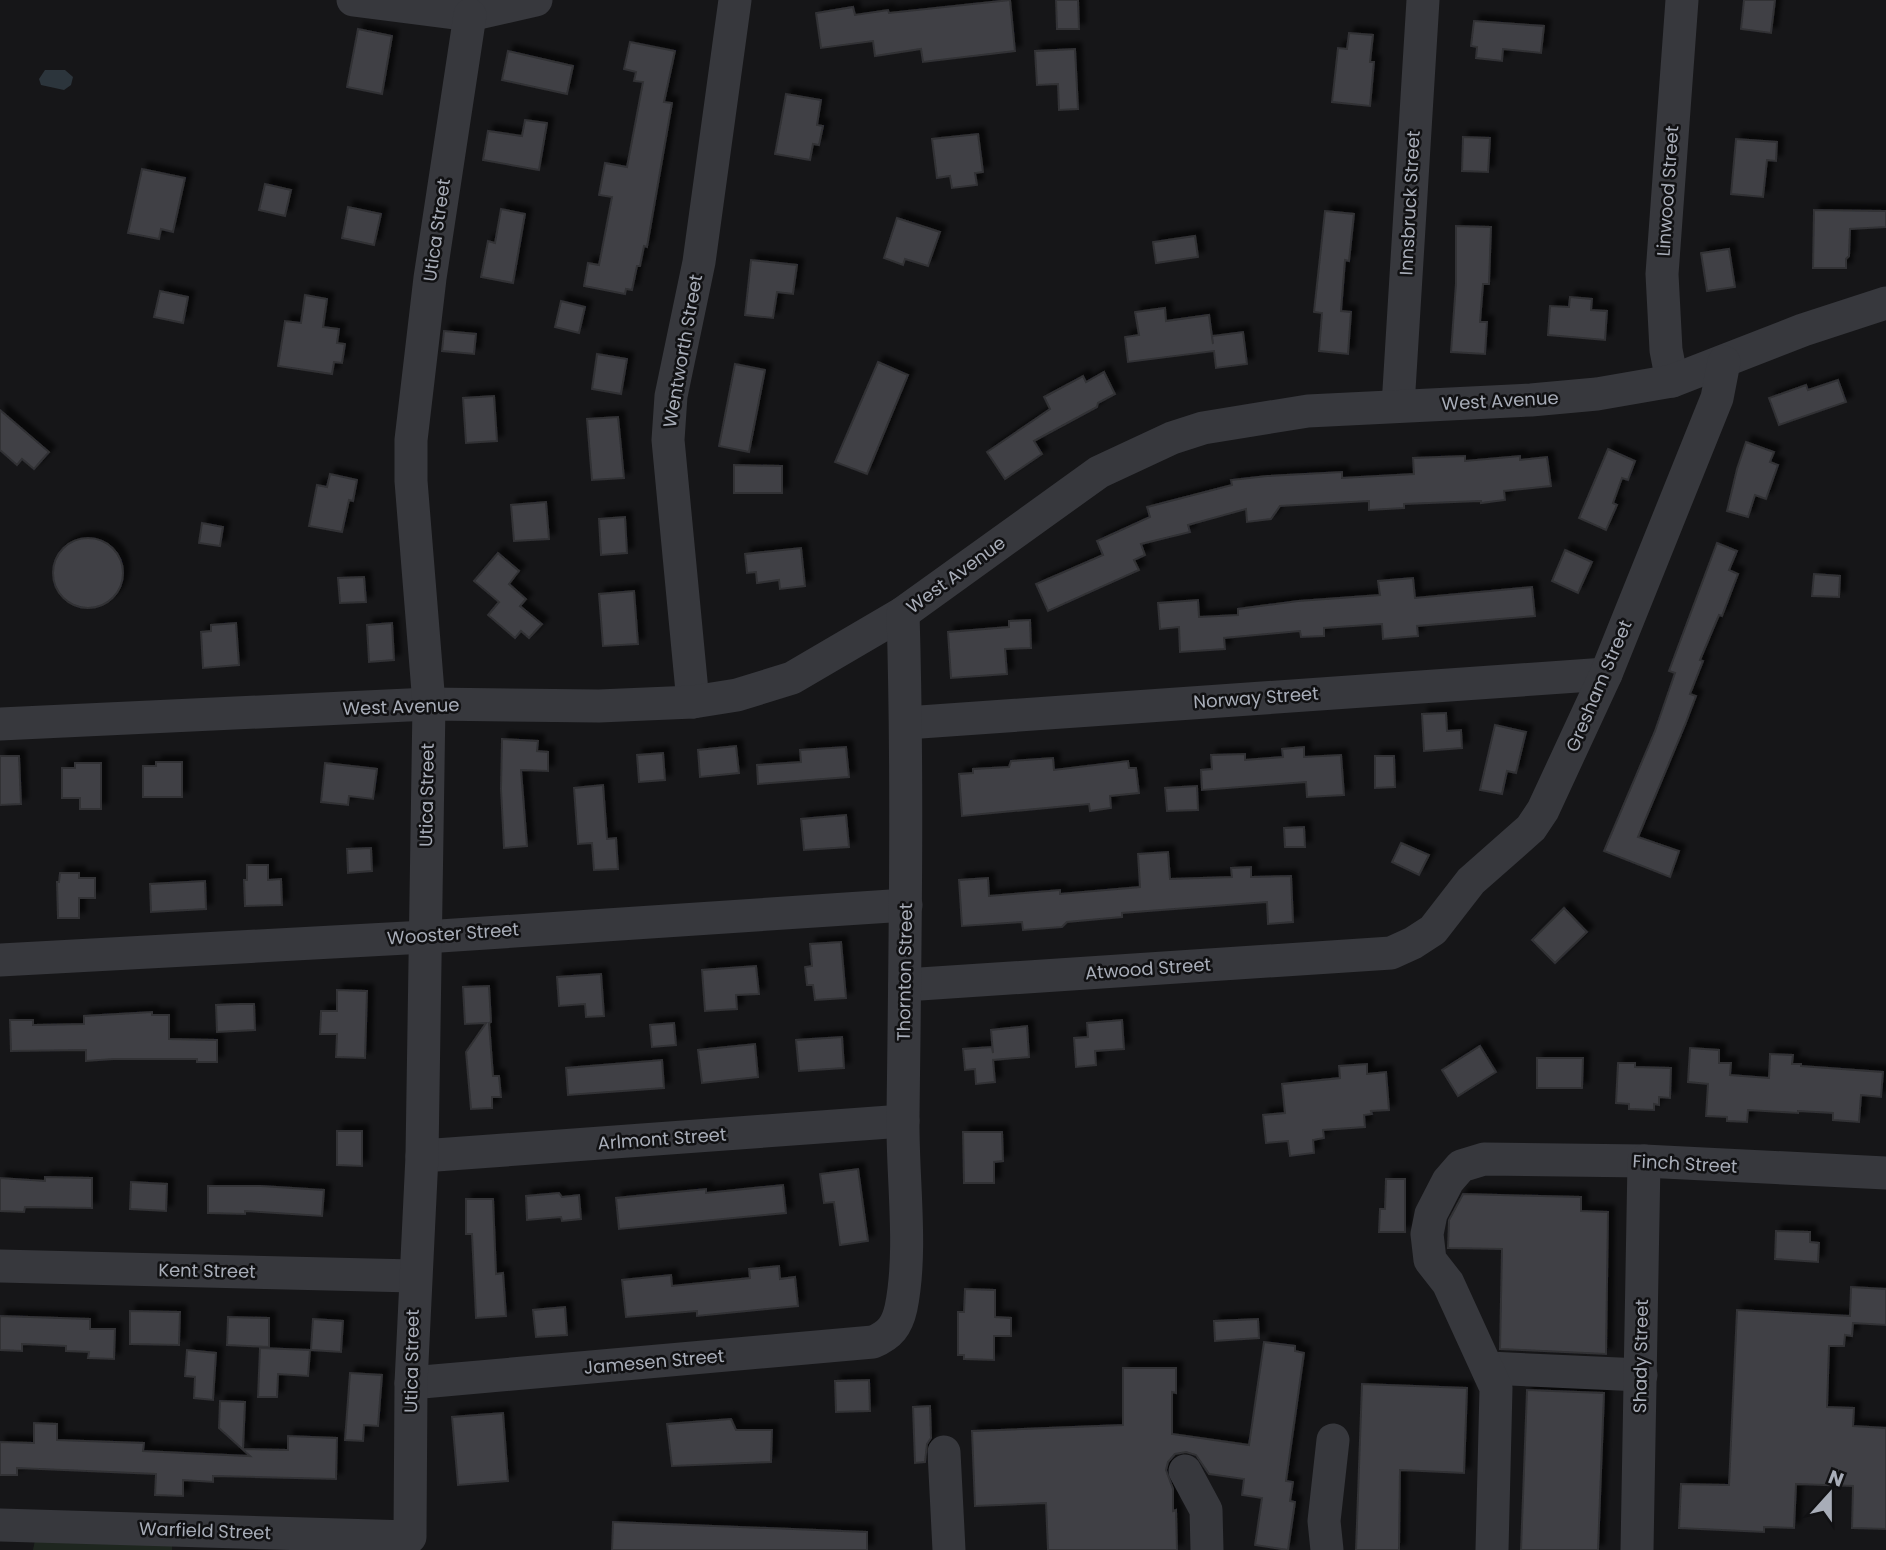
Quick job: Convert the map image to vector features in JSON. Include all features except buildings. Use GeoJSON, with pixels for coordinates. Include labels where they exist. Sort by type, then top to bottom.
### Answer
{"type":"FeatureCollection","features":[{"type":"Feature","properties":{"kind":"street"},"geometry":{"type":"LineString","coordinates":[[353,0],[470,15],[536,0]]}},
{"type":"Feature","properties":{"kind":"street","name":"Wentworth Street"},"geometry":{"type":"LineString","coordinates":[[694,702],[668,440],[671,396],[699,262],[735,0]]}},
{"type":"Feature","properties":{"kind":"street","name":"Innsbruck Street"},"geometry":{"type":"LineString","coordinates":[[1398,406],[1423,0]]}},
{"type":"Feature","properties":{"kind":"street","name":"Linwood Street"},"geometry":{"type":"LineString","coordinates":[[1672,381],[1666,350],[1662,274],[1682,0]]}},
{"type":"Feature","properties":{"kind":"street","name":"Utica Street"},"geometry":{"type":"LineString","coordinates":[[410,1537],[414,1276],[422,1156],[429,704],[411,481],[411,440],[430,278],[470,15]]}},
{"type":"Feature","properties":{"kind":"street","name":"West Avenue"},"geometry":{"type":"LineString","coordinates":[[0,724],[429,704],[599,706],[694,702],[737,695],[792,678],[903,612],[1099,472],[1172,438],[1203,428],[1308,411],[1531,400],[1597,394],[1672,381],[1803,330],[1886,303]]}},
{"type":"Feature","properties":{"kind":"street","name":"Gresham Street"},"geometry":{"type":"LineString","coordinates":[[1391,953],[1433,930],[1471,881],[1531,828],[1553,792],[1606,674],[1717,398],[1724,362]]}},
{"type":"Feature","properties":{"kind":"street","name":"Thornton Street"},"geometry":{"type":"LineString","coordinates":[[893,1330],[903,1299],[906,1248],[903,1121],[906,723],[903,612]]}},
{"type":"Feature","properties":{"kind":"street","name":"Norway Street"},"geometry":{"type":"LineString","coordinates":[[906,723],[1606,674]]}},
{"type":"Feature","properties":{"kind":"street","name":"Wooster Street"},"geometry":{"type":"LineString","coordinates":[[0,960],[425,937],[906,905]]}},
{"type":"Feature","properties":{"kind":"street","name":"Atwood Street"},"geometry":{"type":"LineString","coordinates":[[905,985],[1391,953]]}},
{"type":"Feature","properties":{"kind":"street","name":"Arlmont Street"},"geometry":{"type":"LineString","coordinates":[[422,1156],[903,1121]]}},
{"type":"Feature","properties":{"kind":"street","name":"Finch Street"},"geometry":{"type":"LineString","coordinates":[[1488,1368],[1448,1283],[1430,1260],[1427,1234],[1431,1214],[1448,1181],[1467,1163],[1484,1159],[1644,1161],[1886,1173]]}},
{"type":"Feature","properties":{"kind":"street","name":"Shady Street"},"geometry":{"type":"LineString","coordinates":[[1637,1550],[1644,1161]]}},
{"type":"Feature","properties":{"kind":"street","name":"Kent Street"},"geometry":{"type":"LineString","coordinates":[[0,1266],[414,1276]]}},
{"type":"Feature","properties":{"kind":"street","name":"Jamesen Street"},"geometry":{"type":"LineString","coordinates":[[411,1384],[873,1342],[893,1330]]}},
{"type":"Feature","properties":{"kind":"street"},"geometry":{"type":"LineString","coordinates":[[1492,1550],[1496,1388],[1488,1368],[1641,1375]]}},
{"type":"Feature","properties":{"kind":"street"},"geometry":{"type":"LineString","coordinates":[[1327,1550],[1324,1521],[1333,1440]]}},
{"type":"Feature","properties":{"kind":"street"},"geometry":{"type":"LineString","coordinates":[[944,1452],[949,1550]]}},
{"type":"Feature","properties":{"kind":"street"},"geometry":{"type":"LineString","coordinates":[[1185,1471],[1206,1510],[1206,1550]]}},
{"type":"Feature","properties":{"kind":"street","name":"Warfield Street"},"geometry":{"type":"LineString","coordinates":[[0,1525],[410,1537]]}},
{"type":"Feature","properties":{"kind":"shaded area"},"geometry":{"type":"Polygon","coordinates":[[[45,70],[65,70],[73,77],[71,85],[64,90],[41,85],[39,79],[45,70]]]}},
{"type":"Feature","properties":{"kind":"shaded area"},"geometry":{"type":"Polygon","coordinates":[[[35,1540],[172,1545],[172,1550],[33,1550],[35,1540]]]}}]}
